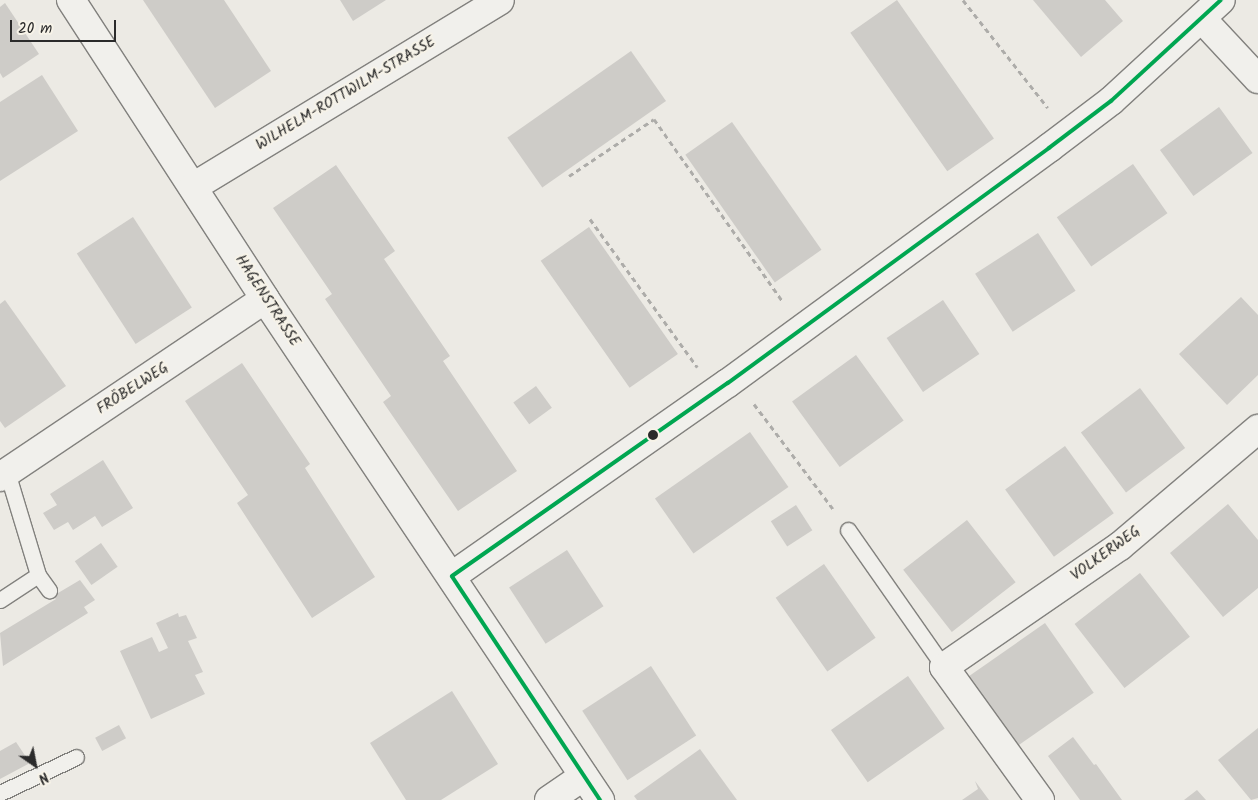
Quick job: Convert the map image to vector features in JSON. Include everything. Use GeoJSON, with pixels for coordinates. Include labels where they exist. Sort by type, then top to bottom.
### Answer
{"type":"FeatureCollection","features":[{"type":"Feature","properties":{"kind":"street","name":"HAGENSTRASSE"},"geometry":{"type":"LineString","coordinates":[[71,0],[265,299],[600,800]]}},
{"type":"Feature","properties":{"kind":"street"},"geometry":{"type":"LineString","coordinates":[[452,576],[728,383],[1049,148],[1111,101],[1221,0]]}},
{"type":"Feature","properties":{"kind":"street","name":"WILHELM-ROTTWILM-STRASSE"},"geometry":{"type":"LineString","coordinates":[[193,187],[495,1]]}},
{"type":"Feature","properties":{"kind":"street"},"geometry":{"type":"LineString","coordinates":[[1202,19],[1258,79]]}},
{"type":"Feature","properties":{"kind":"street","name":"FRÖBELWEG"},"geometry":{"type":"LineString","coordinates":[[4,474],[265,299]]}},
{"type":"Feature","properties":{"kind":"street","name":"VOLKERWEG"},"geometry":{"type":"LineString","coordinates":[[944,667],[1120,546],[1258,429]]}},
{"type":"Feature","properties":{"kind":"street"},"geometry":{"type":"LineString","coordinates":[[944,667],[1040,800]]}},
{"type":"Feature","properties":{"kind":"street"},"geometry":{"type":"LineString","coordinates":[[549,800],[584,776]]}},
{"type":"Feature","properties":{"kind":"lane"},"geometry":{"type":"LineString","coordinates":[[4,474],[38,574],[49,590]]}},
{"type":"Feature","properties":{"kind":"lane"},"geometry":{"type":"LineString","coordinates":[[848,530],[944,667]]}},
{"type":"Feature","properties":{"kind":"lane"},"geometry":{"type":"LineString","coordinates":[[0,600],[38,574]]}},
{"type":"Feature","properties":{"kind":"lane"},"geometry":{"type":"LineString","coordinates":[[0,793],[76,757]]}},
{"type":"Feature","properties":{"kind":"path"},"geometry":{"type":"LineString","coordinates":[[963,0],[1050,111]]}},
{"type":"Feature","properties":{"kind":"path"},"geometry":{"type":"LineString","coordinates":[[569,176],[654,119],[789,310]]}},
{"type":"Feature","properties":{"kind":"path"},"geometry":{"type":"LineString","coordinates":[[590,219],[702,373]]}},
{"type":"Feature","properties":{"kind":"path"},"geometry":{"type":"LineString","coordinates":[[750,399],[848,530]]}},
{"type":"Feature","properties":{"kind":"building"},"geometry":{"type":"Polygon","coordinates":[[[143,0],[224,0],[271,71],[215,108],[143,0]]]}},
{"type":"Feature","properties":{"kind":"building"},"geometry":{"type":"Polygon","coordinates":[[[340,0],[386,0],[353,21],[340,0]]]}},
{"type":"Feature","properties":{"kind":"building"},"geometry":{"type":"Polygon","coordinates":[[[897,0],[994,138],[947,171],[850,33],[897,0]]]}},
{"type":"Feature","properties":{"kind":"building"},"geometry":{"type":"Polygon","coordinates":[[[1033,0],[1105,0],[1123,21],[1081,57],[1033,0]]]}},
{"type":"Feature","properties":{"kind":"building"},"geometry":{"type":"Polygon","coordinates":[[[5,3],[39,54],[3,78],[0,73],[0,7],[5,3]]]}},
{"type":"Feature","properties":{"kind":"building"},"geometry":{"type":"Polygon","coordinates":[[[631,51],[666,101],[542,188],[507,138],[631,51]]]}},
{"type":"Feature","properties":{"kind":"building"},"geometry":{"type":"Polygon","coordinates":[[[42,75],[78,131],[0,181],[0,102],[42,75]]]}},
{"type":"Feature","properties":{"kind":"building"},"geometry":{"type":"Polygon","coordinates":[[[1219,107],[1253,153],[1193,196],[1160,150],[1219,107]]]}},
{"type":"Feature","properties":{"kind":"building"},"geometry":{"type":"Polygon","coordinates":[[[732,122],[821,250],[775,282],[685,155],[732,122]]]}},
{"type":"Feature","properties":{"kind":"building"},"geometry":{"type":"Polygon","coordinates":[[[1133,164],[1167,213],[1091,266],[1057,217],[1133,164]]]}},
{"type":"Feature","properties":{"kind":"building"},"geometry":{"type":"Polygon","coordinates":[[[336,165],[395,251],[384,259],[450,356],[443,361],[517,471],[458,511],[383,402],[391,396],[325,299],[332,294],[273,208],[336,165]]]}},
{"type":"Feature","properties":{"kind":"building"},"geometry":{"type":"Polygon","coordinates":[[[133,217],[192,308],[136,344],[77,253],[133,217]]]}},
{"type":"Feature","properties":{"kind":"building"},"geometry":{"type":"Polygon","coordinates":[[[589,227],[678,354],[630,388],[541,261],[589,227]]]}},
{"type":"Feature","properties":{"kind":"building"},"geometry":{"type":"Polygon","coordinates":[[[1038,233],[1076,291],[1013,332],[975,274],[1038,233]]]}},
{"type":"Feature","properties":{"kind":"building"},"geometry":{"type":"Polygon","coordinates":[[[1241,297],[1258,315],[1258,375],[1227,405],[1179,354],[1241,297]]]}},
{"type":"Feature","properties":{"kind":"building"},"geometry":{"type":"Polygon","coordinates":[[[5,300],[66,386],[5,428],[0,421],[0,304],[5,300]]]}},
{"type":"Feature","properties":{"kind":"building"},"geometry":{"type":"Polygon","coordinates":[[[943,300],[979,354],[923,392],[887,338],[943,300]]]}},
{"type":"Feature","properties":{"kind":"building"},"geometry":{"type":"Polygon","coordinates":[[[856,355],[904,421],[840,467],[792,401],[856,355]]]}},
{"type":"Feature","properties":{"kind":"building"},"geometry":{"type":"Polygon","coordinates":[[[242,363],[310,464],[305,468],[375,577],[312,618],[237,503],[248,495],[185,401],[242,363]]]}},
{"type":"Feature","properties":{"kind":"building"},"geometry":{"type":"Polygon","coordinates":[[[536,386],[552,408],[529,424],[513,402],[536,386]]]}},
{"type":"Feature","properties":{"kind":"building"},"geometry":{"type":"Polygon","coordinates":[[[1140,388],[1185,448],[1126,492],[1081,433],[1140,388]]]}},
{"type":"Feature","properties":{"kind":"building"},"geometry":{"type":"Polygon","coordinates":[[[750,432],[788,487],[693,553],[655,499],[750,432]]]}},
{"type":"Feature","properties":{"kind":"building"},"geometry":{"type":"Polygon","coordinates":[[[1065,446],[1114,513],[1054,557],[1005,489],[1065,446]]]}},
{"type":"Feature","properties":{"kind":"building"},"geometry":{"type":"Polygon","coordinates":[[[103,460],[133,508],[102,527],[95,516],[73,530],[68,522],[54,530],[43,513],[57,505],[50,494],[103,460]]]}},
{"type":"Feature","properties":{"kind":"building"},"geometry":{"type":"Polygon","coordinates":[[[1228,504],[1258,540],[1258,588],[1223,617],[1170,553],[1228,504]]]}},
{"type":"Feature","properties":{"kind":"building"},"geometry":{"type":"Polygon","coordinates":[[[796,505],[812,530],[787,546],[771,521],[796,505]]]}},
{"type":"Feature","properties":{"kind":"building"},"geometry":{"type":"Polygon","coordinates":[[[967,520],[1016,582],[952,632],[903,570],[967,520]]]}},
{"type":"Feature","properties":{"kind":"building"},"geometry":{"type":"Polygon","coordinates":[[[101,543],[118,567],[91,585],[75,561],[101,543]]]}},
{"type":"Feature","properties":{"kind":"building"},"geometry":{"type":"Polygon","coordinates":[[[567,550],[603,606],[546,644],[509,588],[567,550]]]}},
{"type":"Feature","properties":{"kind":"building"},"geometry":{"type":"Polygon","coordinates":[[[824,564],[876,638],[827,672],[776,598],[824,564]]]}},
{"type":"Feature","properties":{"kind":"building"},"geometry":{"type":"Polygon","coordinates":[[[1140,573],[1190,637],[1124,688],[1075,624],[1140,573]]]}},
{"type":"Feature","properties":{"kind":"building"},"geometry":{"type":"Polygon","coordinates":[[[80,580],[95,600],[84,607],[88,613],[3,666],[0,633],[56,599],[53,596],[80,580]]]}},
{"type":"Feature","properties":{"kind":"building"},"geometry":{"type":"Polygon","coordinates":[[[178,613],[179,617],[186,615],[197,638],[188,641],[203,672],[195,675],[205,694],[151,719],[120,651],[152,637],[159,652],[168,648],[156,623],[178,613]]]}},
{"type":"Feature","properties":{"kind":"building"},"geometry":{"type":"Polygon","coordinates":[[[1045,623],[1094,693],[1012,750],[963,680],[1045,623]]]}},
{"type":"Feature","properties":{"kind":"building"},"geometry":{"type":"Polygon","coordinates":[[[651,666],[696,736],[627,780],[582,711],[651,666]]]}},
{"type":"Feature","properties":{"kind":"building"},"geometry":{"type":"Polygon","coordinates":[[[908,676],[945,728],[868,782],[831,730],[908,676]]]}},
{"type":"Feature","properties":{"kind":"building"},"geometry":{"type":"Polygon","coordinates":[[[452,691],[498,764],[441,800],[406,800],[370,743],[452,691]]]}},
{"type":"Feature","properties":{"kind":"building"},"geometry":{"type":"Polygon","coordinates":[[[119,725],[126,738],[102,751],[95,738],[119,725]]]}},
{"type":"Feature","properties":{"kind":"building"},"geometry":{"type":"Polygon","coordinates":[[[1258,728],[1258,798],[1251,800],[1218,760],[1258,728]]]}},
{"type":"Feature","properties":{"kind":"building"},"geometry":{"type":"Polygon","coordinates":[[[1073,737],[1094,765],[1096,764],[1122,800],[1080,800],[1048,756],[1073,737]]]}},
{"type":"Feature","properties":{"kind":"building"},"geometry":{"type":"Polygon","coordinates":[[[16,742],[30,763],[0,779],[0,751],[16,742]]]}},
{"type":"Feature","properties":{"kind":"building"},"geometry":{"type":"Polygon","coordinates":[[[700,749],[737,800],[637,800],[634,796],[700,749]]]}},
{"type":"Feature","properties":{"kind":"building"},"geometry":{"type":"Polygon","coordinates":[[[975,781],[989,800],[962,800],[978,789],[975,781]]]}},
{"type":"Feature","properties":{"kind":"building"},"geometry":{"type":"Polygon","coordinates":[[[1197,790],[1206,800],[1184,800],[1197,790]]]}},
{"type":"Feature","properties":{"kind":"transit line"},"geometry":{"type":"LineString","coordinates":[[600,800],[452,576],[728,383],[1049,148],[1111,101],[1221,0]]}}]}
